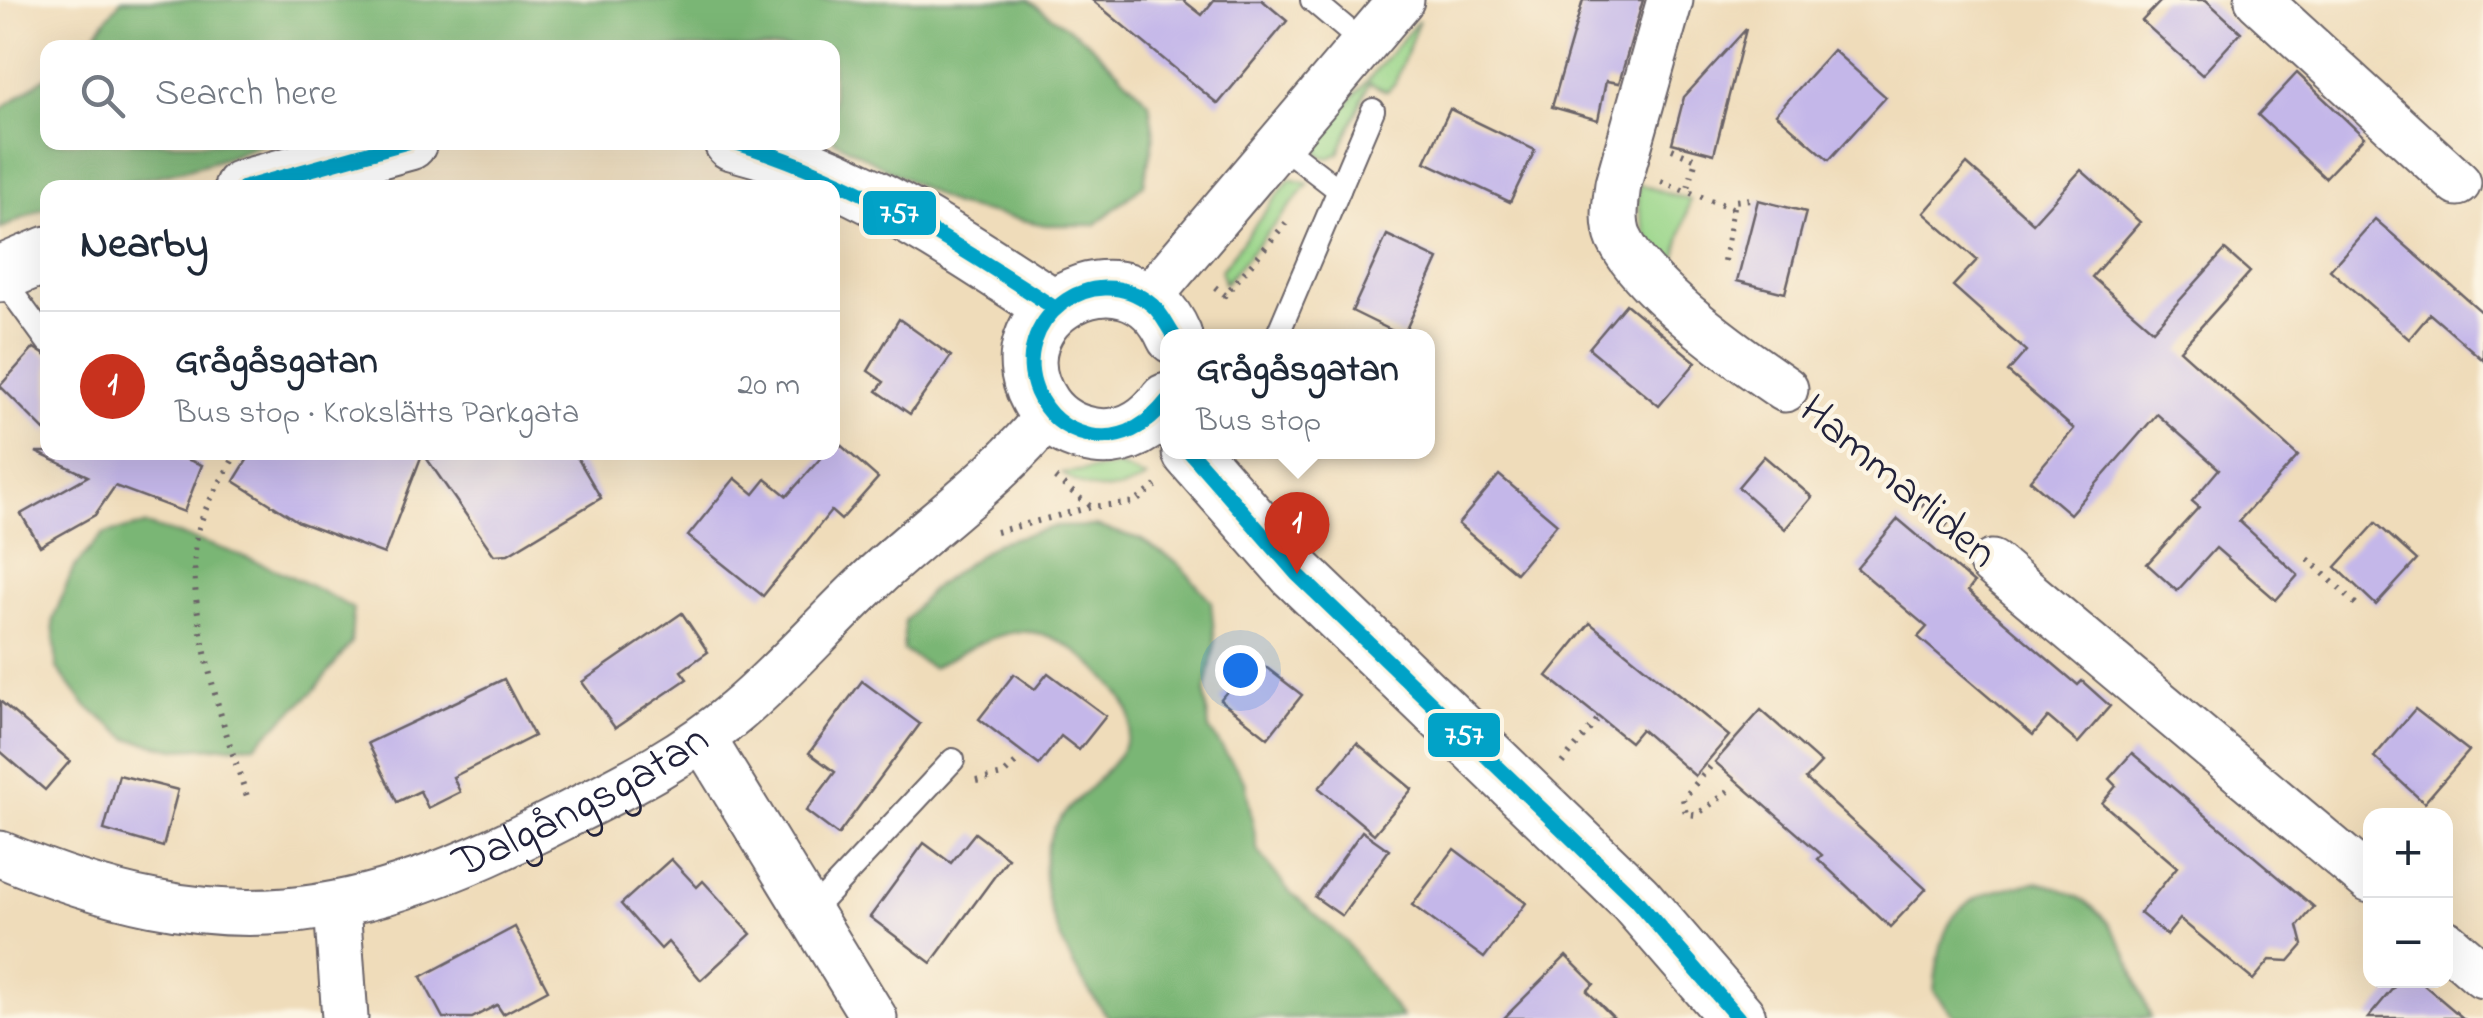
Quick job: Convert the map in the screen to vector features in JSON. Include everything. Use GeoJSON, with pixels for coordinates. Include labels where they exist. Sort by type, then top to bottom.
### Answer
{"type":"FeatureCollection","features":[{"type":"Feature","properties":{"kind":"street"},"geometry":{"type":"LineString","coordinates":[[1160,424],[1104,437],[1085,434],[1049,414],[1036,395],[1029,372],[1030,348],[1038,326],[1053,307],[1070,296],[1108,288],[1160,318],[1278,143],[1401,0]]}},
{"type":"Feature","properties":{"kind":"street","name":"Hammarliden"},"geometry":{"type":"LineString","coordinates":[[1670,0],[1622,168],[1614,215],[1618,236],[1639,268],[1729,350],[1785,389]]}},
{"type":"Feature","properties":{"kind":"street"},"geometry":{"type":"LineString","coordinates":[[2258,0],[2458,182]]}},
{"type":"Feature","properties":{"kind":"street"},"geometry":{"type":"LineString","coordinates":[[271,180],[380,150]]}},
{"type":"Feature","properties":{"kind":"street"},"geometry":{"type":"LineString","coordinates":[[755,150],[839,180]]}},
{"type":"Feature","properties":{"kind":"street"},"geometry":{"type":"LineString","coordinates":[[840,181],[888,203],[1053,307]]}},
{"type":"Feature","properties":{"kind":"street"},"geometry":{"type":"LineString","coordinates":[[0,275],[40,258]]}},
{"type":"Feature","properties":{"kind":"street","name":"Dalgångsgatan"},"geometry":{"type":"LineString","coordinates":[[0,854],[50,875],[192,910],[251,916],[338,906],[405,888],[496,850],[642,777],[739,710],[868,582],[1002,467],[1049,414]]}},
{"type":"Feature","properties":{"kind":"street"},"geometry":{"type":"LineString","coordinates":[[1202,459],[1297,574],[1636,899],[1738,1018]]}},
{"type":"Feature","properties":{"kind":"street","name":"Hammarliden"},"geometry":{"type":"LineString","coordinates":[[1992,563],[2363,874]]}},
{"type":"Feature","properties":{"kind":"street"},"geometry":{"type":"LineString","coordinates":[[703,738],[874,1018]]}},
{"type":"Feature","properties":{"kind":"street"},"geometry":{"type":"LineString","coordinates":[[338,906],[345,1018]]}},
{"type":"Feature","properties":{"kind":"street"},"geometry":{"type":"LineString","coordinates":[[2453,950],[2483,975]]}},
{"type":"Feature","properties":{"kind":"lane"},"geometry":{"type":"LineString","coordinates":[[1312,0],[1362,42]]}},
{"type":"Feature","properties":{"kind":"lane"},"geometry":{"type":"LineString","coordinates":[[1280,329],[1331,185],[1373,110]]}},
{"type":"Feature","properties":{"kind":"lane"},"geometry":{"type":"LineString","coordinates":[[1278,143],[1331,185]]}},
{"type":"Feature","properties":{"kind":"lane"},"geometry":{"type":"LineString","coordinates":[[0,275],[40,331]]}},
{"type":"Feature","properties":{"kind":"lane"},"geometry":{"type":"LineString","coordinates":[[806,908],[825,896],[954,760]]}},
{"type":"Feature","properties":{"kind":"path"},"geometry":{"type":"LineString","coordinates":[[1670,148],[1696,158],[1687,192]]}},
{"type":"Feature","properties":{"kind":"path"},"geometry":{"type":"LineString","coordinates":[[1622,168],[1732,208]]}},
{"type":"Feature","properties":{"kind":"path"},"geometry":{"type":"LineString","coordinates":[[1225,295],[1331,185]]}},
{"type":"Feature","properties":{"kind":"path"},"geometry":{"type":"LineString","coordinates":[[1724,261],[1732,208],[1737,198],[1752,199]]}},
{"type":"Feature","properties":{"kind":"path","name":"Hammarliden"},"geometry":{"type":"LineString","coordinates":[[1785,389],[1992,563]]}},
{"type":"Feature","properties":{"kind":"path"},"geometry":{"type":"LineString","coordinates":[[233,460],[206,508],[197,538],[197,566],[200,621],[212,682],[248,799]]}},
{"type":"Feature","properties":{"kind":"path"},"geometry":{"type":"LineString","coordinates":[[1054,477],[1091,506],[1135,502],[1148,493]]}},
{"type":"Feature","properties":{"kind":"path"},"geometry":{"type":"LineString","coordinates":[[2308,560],[2360,608]]}},
{"type":"Feature","properties":{"kind":"path"},"geometry":{"type":"LineString","coordinates":[[1554,771],[1598,719]]}},
{"type":"Feature","properties":{"kind":"path"},"geometry":{"type":"LineString","coordinates":[[1710,767],[1683,799],[1686,814],[1696,814],[1732,789]]}},
{"type":"Feature","properties":{"kind":"green space"},"geometry":{"type":"Polygon","coordinates":[[[121,0],[1028,0],[1086,40],[1149,102],[1154,135],[1144,184],[1095,225],[1045,225],[954,205],[840,144],[840,40],[90,40],[121,0]]]}},
{"type":"Feature","properties":{"kind":"green space"},"geometry":{"type":"Polygon","coordinates":[[[1419,20],[1395,83],[1387,91],[1369,83],[1339,153],[1329,158],[1318,155],[1319,137],[1419,20]]]}},
{"type":"Feature","properties":{"kind":"green space"},"geometry":{"type":"Polygon","coordinates":[[[40,81],[40,150],[246,150],[213,162],[134,180],[40,180],[40,210],[0,229],[0,110],[40,81]]]}},
{"type":"Feature","properties":{"kind":"green space"},"geometry":{"type":"Polygon","coordinates":[[[1290,179],[1309,184],[1224,284],[1221,270],[1290,179]]]}},
{"type":"Feature","properties":{"kind":"green space"},"geometry":{"type":"Polygon","coordinates":[[[1638,184],[1690,200],[1672,272],[1645,232],[1638,184]]]}},
{"type":"Feature","properties":{"kind":"green space"},"geometry":{"type":"Polygon","coordinates":[[[1119,466],[1146,478],[1124,488],[1103,490],[1082,485],[1062,473],[1119,466]]]}},
{"type":"Feature","properties":{"kind":"green space"},"geometry":{"type":"Polygon","coordinates":[[[145,525],[252,560],[353,609],[351,643],[313,692],[255,745],[175,749],[129,739],[86,706],[57,668],[53,620],[73,569],[103,534],[145,525]]]}},
{"type":"Feature","properties":{"kind":"green space"},"geometry":{"type":"Polygon","coordinates":[[[1095,526],[1140,539],[1178,563],[1211,601],[1215,644],[1205,693],[1209,729],[1245,781],[1258,852],[1290,892],[1346,942],[1402,1018],[1109,1018],[1081,978],[1049,903],[1046,852],[1062,816],[1123,749],[1129,733],[1126,705],[1101,673],[1078,653],[1038,633],[1000,636],[932,668],[903,650],[905,620],[933,588],[996,543],[1053,527],[1095,526]]]}},
{"type":"Feature","properties":{"kind":"green space"},"geometry":{"type":"Polygon","coordinates":[[[2037,882],[2064,890],[2101,915],[2124,950],[2151,1018],[1955,1018],[1934,991],[1949,924],[1971,901],[2037,882]]]}},
{"type":"Feature","properties":{"kind":"building"},"geometry":{"type":"Polygon","coordinates":[[[1092,0],[1183,0],[1202,15],[1214,0],[1262,0],[1287,21],[1218,104],[1092,0]]]}},
{"type":"Feature","properties":{"kind":"building"},"geometry":{"type":"Polygon","coordinates":[[[1583,0],[1643,0],[1619,83],[1606,81],[1598,120],[1552,107],[1583,0]]]}},
{"type":"Feature","properties":{"kind":"building"},"geometry":{"type":"Polygon","coordinates":[[[2162,0],[2206,0],[2241,32],[2202,75],[2142,21],[2162,0]]]}},
{"type":"Feature","properties":{"kind":"building"},"geometry":{"type":"Polygon","coordinates":[[[1746,29],[1714,154],[1672,143],[1684,97],[1746,29]]]}},
{"type":"Feature","properties":{"kind":"building"},"geometry":{"type":"Polygon","coordinates":[[[1833,50],[1886,97],[1829,160],[1776,114],[1833,50]]]}},
{"type":"Feature","properties":{"kind":"building"},"geometry":{"type":"Polygon","coordinates":[[[2297,73],[2364,137],[2325,178],[2258,115],[2297,73]]]}},
{"type":"Feature","properties":{"kind":"building"},"geometry":{"type":"Polygon","coordinates":[[[1450,109],[1535,150],[1510,202],[1425,162],[1450,109]]]}},
{"type":"Feature","properties":{"kind":"building"},"geometry":{"type":"Polygon","coordinates":[[[1967,164],[2033,223],[2081,170],[2140,222],[2092,277],[2153,330],[2225,250],[2250,272],[2180,350],[2298,456],[2239,521],[2298,575],[2276,600],[2216,548],[2177,591],[2147,564],[2199,507],[2192,501],[2219,469],[2157,414],[2070,514],[2030,480],[2074,429],[2008,372],[2026,351],[1953,286],[1977,260],[1924,213],[1967,164]]]}},
{"type":"Feature","properties":{"kind":"building"},"geometry":{"type":"Polygon","coordinates":[[[1758,200],[1806,212],[1785,293],[1737,281],[1758,200]]]}},
{"type":"Feature","properties":{"kind":"building"},"geometry":{"type":"Polygon","coordinates":[[[2375,219],[2483,313],[2483,360],[2430,314],[2409,339],[2330,270],[2375,219]]]}},
{"type":"Feature","properties":{"kind":"building"},"geometry":{"type":"Polygon","coordinates":[[[1387,235],[1438,259],[1406,329],[1389,329],[1352,311],[1387,235]]]}},
{"type":"Feature","properties":{"kind":"building"},"geometry":{"type":"Polygon","coordinates":[[[1626,304],[1696,362],[1659,406],[1589,348],[1626,304]]]}},
{"type":"Feature","properties":{"kind":"building"},"geometry":{"type":"Polygon","coordinates":[[[899,319],[951,356],[910,414],[877,391],[884,382],[868,371],[899,319]]]}},
{"type":"Feature","properties":{"kind":"building"},"geometry":{"type":"Polygon","coordinates":[[[34,348],[40,352],[40,426],[0,386],[34,348]]]}},
{"type":"Feature","properties":{"kind":"building"},"geometry":{"type":"Polygon","coordinates":[[[840,445],[878,478],[841,520],[831,511],[763,596],[688,536],[735,478],[754,494],[766,479],[787,496],[819,460],[840,460],[840,445]]]}},
{"type":"Feature","properties":{"kind":"building"},"geometry":{"type":"Polygon","coordinates":[[[1764,456],[1812,497],[1785,529],[1738,487],[1764,456]]]}},
{"type":"Feature","properties":{"kind":"building"},"geometry":{"type":"Polygon","coordinates":[[[53,460],[189,460],[202,465],[184,512],[115,486],[95,515],[40,546],[21,514],[88,476],[53,460]]]}},
{"type":"Feature","properties":{"kind":"building"},"geometry":{"type":"Polygon","coordinates":[[[247,460],[420,460],[384,554],[299,522],[234,481],[247,460]]]}},
{"type":"Feature","properties":{"kind":"building"},"geometry":{"type":"Polygon","coordinates":[[[428,460],[579,460],[601,498],[508,554],[494,555],[428,460]]]}},
{"type":"Feature","properties":{"kind":"building"},"geometry":{"type":"Polygon","coordinates":[[[1499,475],[1557,524],[1516,573],[1458,524],[1499,475]]]}},
{"type":"Feature","properties":{"kind":"building"},"geometry":{"type":"Polygon","coordinates":[[[1898,519],[1974,583],[1968,591],[2078,685],[2082,681],[2110,706],[2078,743],[2048,717],[2033,735],[1918,637],[1927,627],[1857,568],[1898,519]]]}},
{"type":"Feature","properties":{"kind":"building"},"geometry":{"type":"Polygon","coordinates":[[[2376,523],[2417,560],[2376,605],[2336,567],[2376,523]]]}},
{"type":"Feature","properties":{"kind":"building"},"geometry":{"type":"Polygon","coordinates":[[[682,613],[708,652],[681,671],[687,679],[615,728],[582,682],[682,613]]]}},
{"type":"Feature","properties":{"kind":"building"},"geometry":{"type":"Polygon","coordinates":[[[1590,623],[1729,736],[1695,776],[1641,729],[1630,742],[1547,676],[1590,623]]]}},
{"type":"Feature","properties":{"kind":"building"},"geometry":{"type":"Polygon","coordinates":[[[1254,658],[1302,695],[1268,738],[1220,700],[1254,658]]]}},
{"type":"Feature","properties":{"kind":"building"},"geometry":{"type":"Polygon","coordinates":[[[1048,673],[1106,716],[1079,750],[1061,736],[1039,765],[979,719],[1014,674],[1035,689],[1048,673]]]}},
{"type":"Feature","properties":{"kind":"building"},"geometry":{"type":"Polygon","coordinates":[[[504,679],[534,736],[453,777],[460,792],[428,808],[420,791],[397,802],[368,743],[504,679]]]}},
{"type":"Feature","properties":{"kind":"building"},"geometry":{"type":"Polygon","coordinates":[[[862,681],[920,724],[838,835],[806,811],[835,772],[809,753],[862,681]]]}},
{"type":"Feature","properties":{"kind":"building"},"geometry":{"type":"Polygon","coordinates":[[[0,701],[70,761],[45,790],[0,751],[0,701]]]}},
{"type":"Feature","properties":{"kind":"building"},"geometry":{"type":"Polygon","coordinates":[[[2415,709],[2469,751],[2424,803],[2374,757],[2415,709]]]}},
{"type":"Feature","properties":{"kind":"building"},"geometry":{"type":"Polygon","coordinates":[[[1761,710],[1821,763],[1806,779],[1926,889],[1890,927],[1818,859],[1822,855],[1715,762],[1761,710]]]}},
{"type":"Feature","properties":{"kind":"building"},"geometry":{"type":"Polygon","coordinates":[[[1357,743],[1412,789],[1374,834],[1319,788],[1357,743]]]}},
{"type":"Feature","properties":{"kind":"building"},"geometry":{"type":"Polygon","coordinates":[[[2132,753],[2314,907],[2298,926],[2303,945],[2289,961],[2270,960],[2253,980],[2180,919],[2167,935],[2140,913],[2177,867],[2102,803],[2116,786],[2109,779],[2132,753]]]}},
{"type":"Feature","properties":{"kind":"building"},"geometry":{"type":"Polygon","coordinates":[[[119,775],[178,790],[163,847],[104,830],[119,775]]]}},
{"type":"Feature","properties":{"kind":"building"},"geometry":{"type":"Polygon","coordinates":[[[1362,831],[1389,850],[1342,916],[1315,897],[1362,831]]]}},
{"type":"Feature","properties":{"kind":"building"},"geometry":{"type":"Polygon","coordinates":[[[975,833],[1008,858],[931,963],[870,917],[924,843],[951,863],[975,833]]]}},
{"type":"Feature","properties":{"kind":"building"},"geometry":{"type":"Polygon","coordinates":[[[1454,849],[1526,903],[1484,958],[1412,905],[1454,849]]]}},
{"type":"Feature","properties":{"kind":"building"},"geometry":{"type":"Polygon","coordinates":[[[671,859],[697,887],[703,881],[751,934],[701,980],[668,942],[661,949],[621,904],[671,859]]]}},
{"type":"Feature","properties":{"kind":"building"},"geometry":{"type":"Polygon","coordinates":[[[515,927],[548,990],[503,1014],[497,1005],[472,1018],[443,1018],[421,977],[515,927]]]}},
{"type":"Feature","properties":{"kind":"building"},"geometry":{"type":"Polygon","coordinates":[[[1566,956],[1594,984],[1587,991],[1614,1018],[1504,1018],[1566,956]]]}},
{"type":"Feature","properties":{"kind":"building"},"geometry":{"type":"Polygon","coordinates":[[[2393,988],[2427,988],[2463,1018],[2368,1018],[2393,988]]]}},
{"type":"Feature","properties":{"kind":"transit line","name":"757"},"geometry":{"type":"LineString","coordinates":[[272,180],[379,150]]}},
{"type":"Feature","properties":{"kind":"transit line","name":"757"},"geometry":{"type":"LineString","coordinates":[[759,150],[834,180]]}},
{"type":"Feature","properties":{"kind":"transit line","name":"757"},"geometry":{"type":"LineString","coordinates":[[840,183],[899,212],[1053,307]]}},
{"type":"Feature","properties":{"kind":"transit line","name":"757"},"geometry":{"type":"LineString","coordinates":[[1160,408],[1122,434],[1088,435],[1064,425],[1046,408],[1037,392],[1031,366],[1034,342],[1045,321],[1062,304],[1082,293],[1105,288],[1129,292],[1152,305],[1170,329]]}},
{"type":"Feature","properties":{"kind":"transit line","name":"757"},"geometry":{"type":"LineString","coordinates":[[1196,459],[1297,574],[1635,899],[1738,1018]]}},
{"type":"Feature","properties":{"kind":"place","name":"Grågåsgatan"},"geometry":{"type":"Point","coordinates":[1297,574]}}]}
